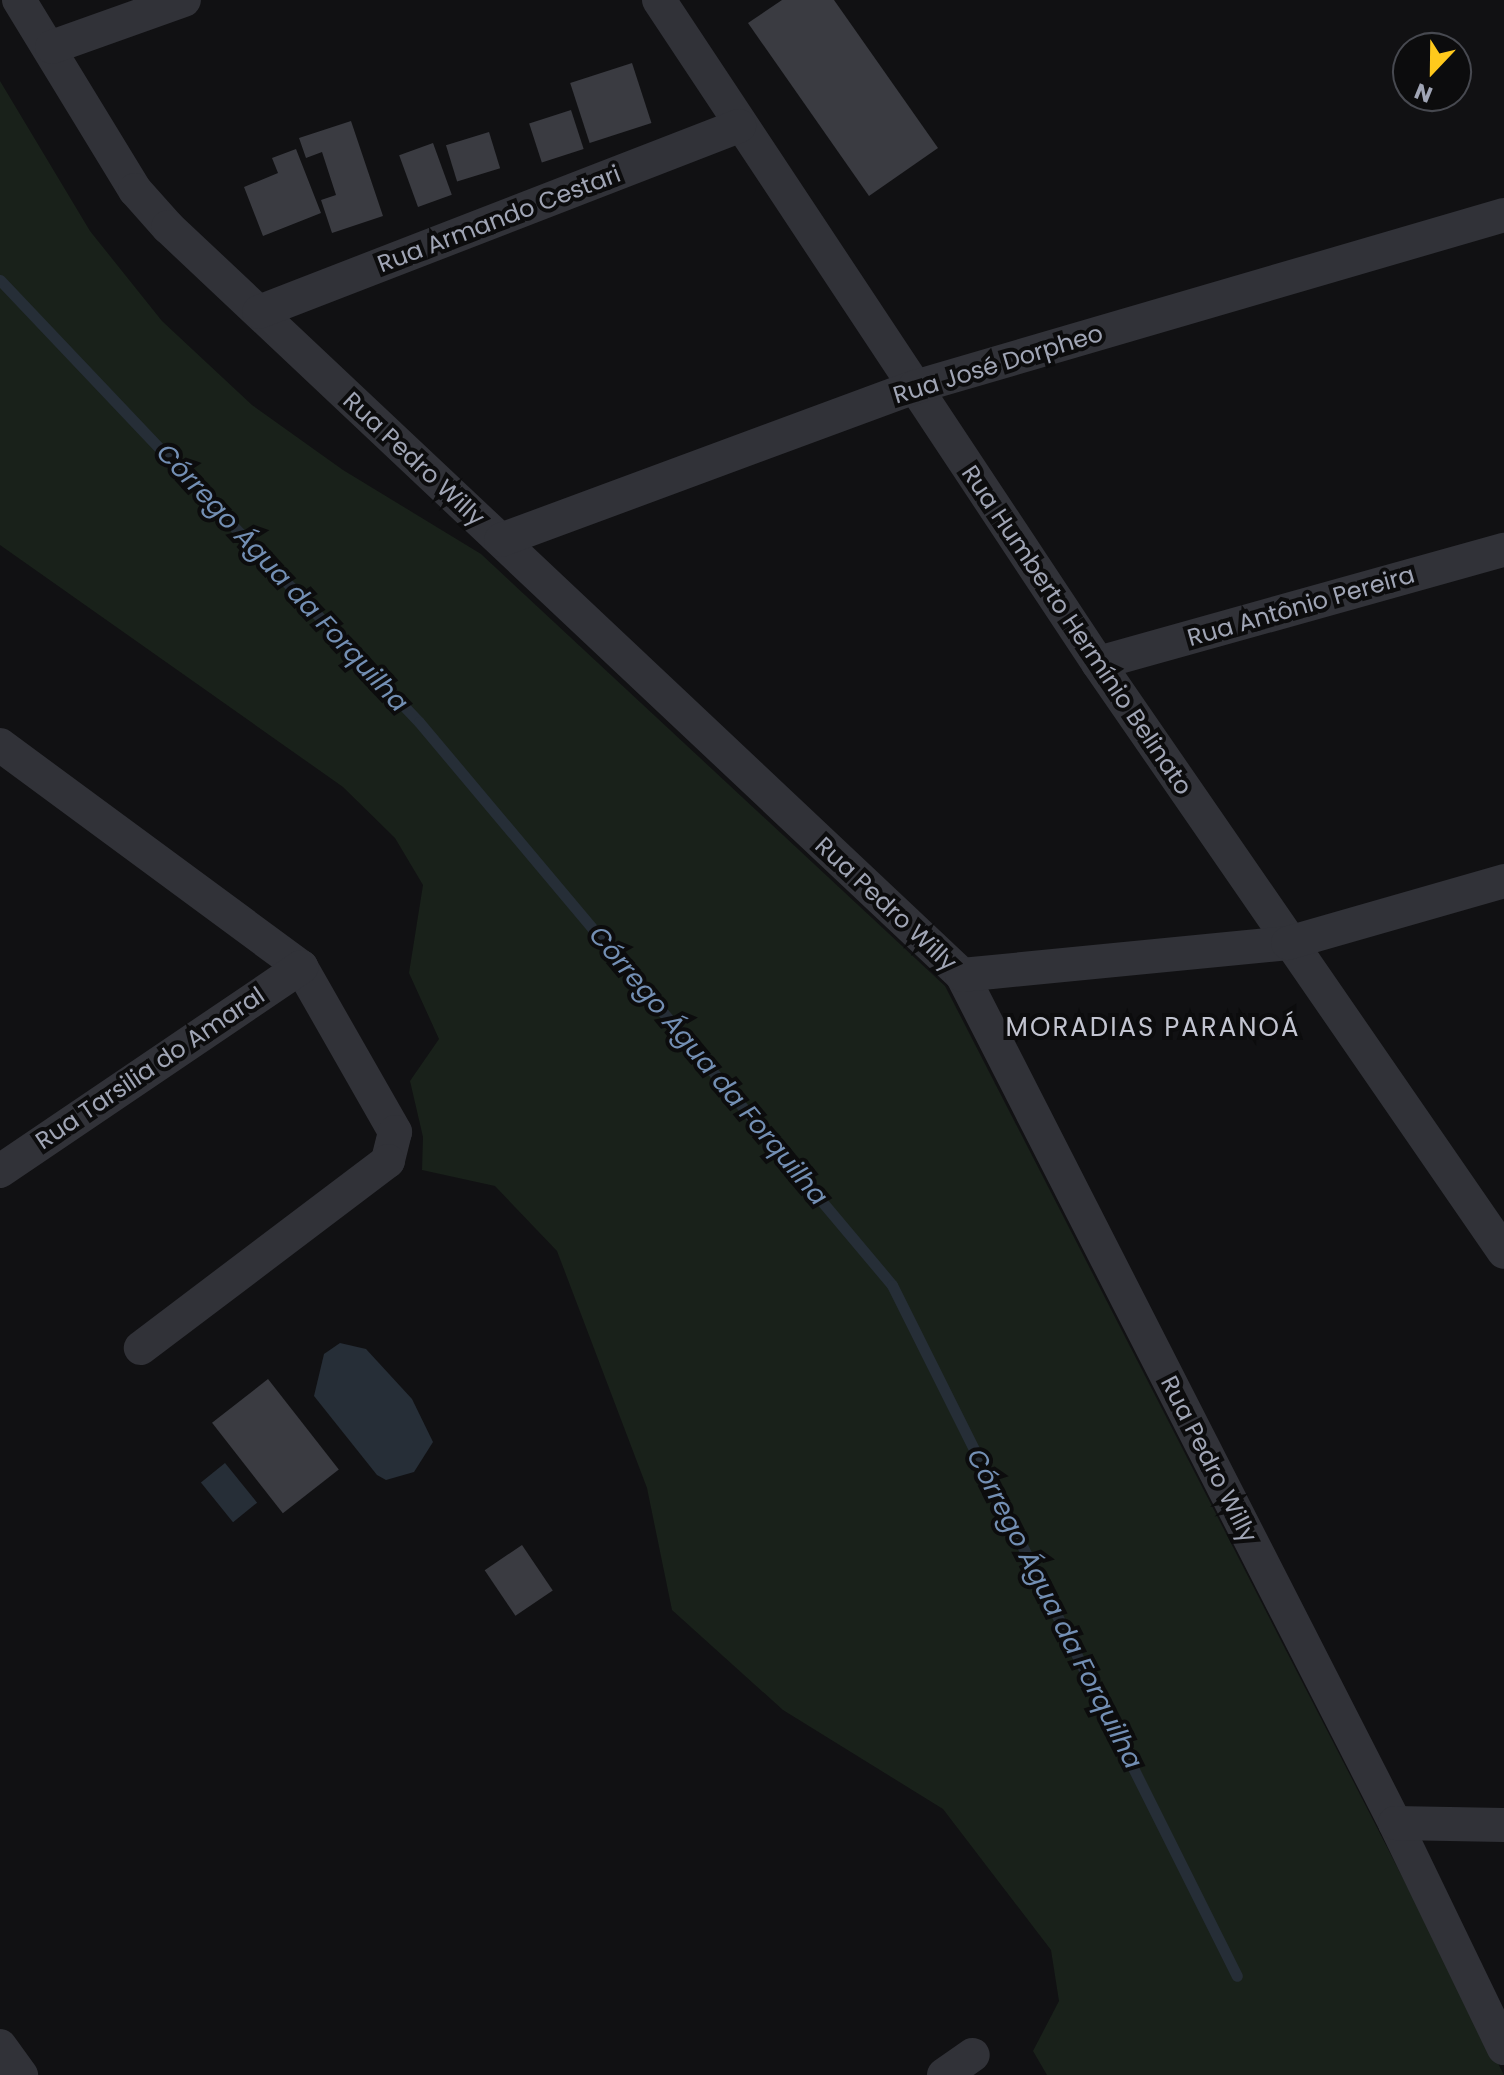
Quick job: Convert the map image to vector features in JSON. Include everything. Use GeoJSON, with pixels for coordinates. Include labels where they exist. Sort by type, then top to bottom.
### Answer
{"type":"FeatureCollection","features":[{"type":"Feature","properties":{"kind":"street","name":"Rua Pedro Willy"},"geometry":{"type":"LineString","coordinates":[[19,0],[52,47],[135,190],[259,312],[962,975],[1395,1823],[1504,2048]]}},
{"type":"Feature","properties":{"kind":"street"},"geometry":{"type":"LineString","coordinates":[[52,47],[184,0]]}},
{"type":"Feature","properties":{"kind":"street","name":"Rua Humberto Hermínio Belinato"},"geometry":{"type":"LineString","coordinates":[[657,0],[1288,943],[1494,1219],[1504,1252]]}},
{"type":"Feature","properties":{"kind":"street","name":"Rua Armando Cestari"},"geometry":{"type":"LineString","coordinates":[[259,312],[739,126]]}},
{"type":"Feature","properties":{"kind":"street","name":"Rua José Dorpheo"},"geometry":{"type":"LineString","coordinates":[[501,540],[915,387],[1504,215]]}},
{"type":"Feature","properties":{"kind":"street","name":"Rua Antônio Pereira"},"geometry":{"type":"LineString","coordinates":[[1098,663],[1504,550]]}},
{"type":"Feature","properties":{"kind":"street"},"geometry":{"type":"LineString","coordinates":[[7,762],[301,967],[395,1132],[388,1161],[141,1348]]}},
{"type":"Feature","properties":{"kind":"street"},"geometry":{"type":"LineString","coordinates":[[962,975],[1288,943],[1504,881]]}},
{"type":"Feature","properties":{"kind":"street","name":"Rua Tarsilia do Amaral"},"geometry":{"type":"LineString","coordinates":[[0,1171],[301,967]]}},
{"type":"Feature","properties":{"kind":"street"},"geometry":{"type":"LineString","coordinates":[[1395,1823],[1504,1825]]}},
{"type":"Feature","properties":{"kind":"street"},"geometry":{"type":"LineString","coordinates":[[0,2046],[21,2075]]}},
{"type":"Feature","properties":{"kind":"street"},"geometry":{"type":"LineString","coordinates":[[944,2075],[973,2055]]}},
{"type":"Feature","properties":{"kind":"shaded area"},"geometry":{"type":"Polygon","coordinates":[[[0,81],[90,231],[162,321],[252,405],[343,470],[481,554],[945,986],[1504,2075],[1047,2075],[1033,2051],[1059,2001],[1051,1950],[943,1809],[783,1710],[672,1610],[647,1488],[557,1251],[495,1186],[422,1170],[423,1137],[410,1081],[439,1039],[409,973],[423,885],[395,838],[343,787],[0,545],[0,81]]]}},
{"type":"Feature","properties":{"kind":"shaded area"},"geometry":{"type":"Polygon","coordinates":[[[340,1343],[366,1349],[412,1399],[433,1442],[414,1472],[386,1480],[377,1475],[314,1396],[324,1354],[340,1343]]]}},
{"type":"Feature","properties":{"kind":"shaded area"},"geometry":{"type":"Polygon","coordinates":[[[225,1463],[257,1503],[233,1522],[201,1483],[225,1463]]]}},
{"type":"Feature","properties":{"kind":"building"},"geometry":{"type":"Polygon","coordinates":[[[782,0],[834,0],[938,148],[869,196],[748,23],[782,0]]]}},
{"type":"Feature","properties":{"kind":"building"},"geometry":{"type":"Polygon","coordinates":[[[632,63],[651,123],[590,143],[570,83],[632,63]]]}},
{"type":"Feature","properties":{"kind":"building"},"geometry":{"type":"Polygon","coordinates":[[[571,110],[584,149],[542,163],[529,124],[571,110]]]}},
{"type":"Feature","properties":{"kind":"building"},"geometry":{"type":"Polygon","coordinates":[[[351,121],[383,216],[332,233],[321,200],[336,195],[322,152],[306,158],[299,138],[351,121]]]}},
{"type":"Feature","properties":{"kind":"building"},"geometry":{"type":"Polygon","coordinates":[[[489,132],[500,168],[457,181],[446,145],[489,132]]]}},
{"type":"Feature","properties":{"kind":"building"},"geometry":{"type":"Polygon","coordinates":[[[433,143],[452,195],[418,207],[399,155],[433,143]]]}},
{"type":"Feature","properties":{"kind":"building"},"geometry":{"type":"Polygon","coordinates":[[[296,149],[321,213],[263,236],[244,187],[278,173],[272,158],[296,149]]]}},
{"type":"Feature","properties":{"kind":"building"},"geometry":{"type":"Polygon","coordinates":[[[268,1379],[339,1470],[283,1513],[212,1423],[268,1379]]]}},
{"type":"Feature","properties":{"kind":"building"},"geometry":{"type":"Polygon","coordinates":[[[522,1545],[553,1591],[515,1616],[485,1570],[522,1545]]]}},
{"type":"Feature","properties":{"kind":"waterway","name":"Córrego Água da Forquilha"},"geometry":{"type":"LineString","coordinates":[[0,280],[419,722],[892,1285],[1237,1976]]}},
{"type":"Feature","properties":{"kind":"district","name":"MORADIAS PARANOÁ"},"geometry":{"type":"Point","coordinates":[1153,1028]}}]}
